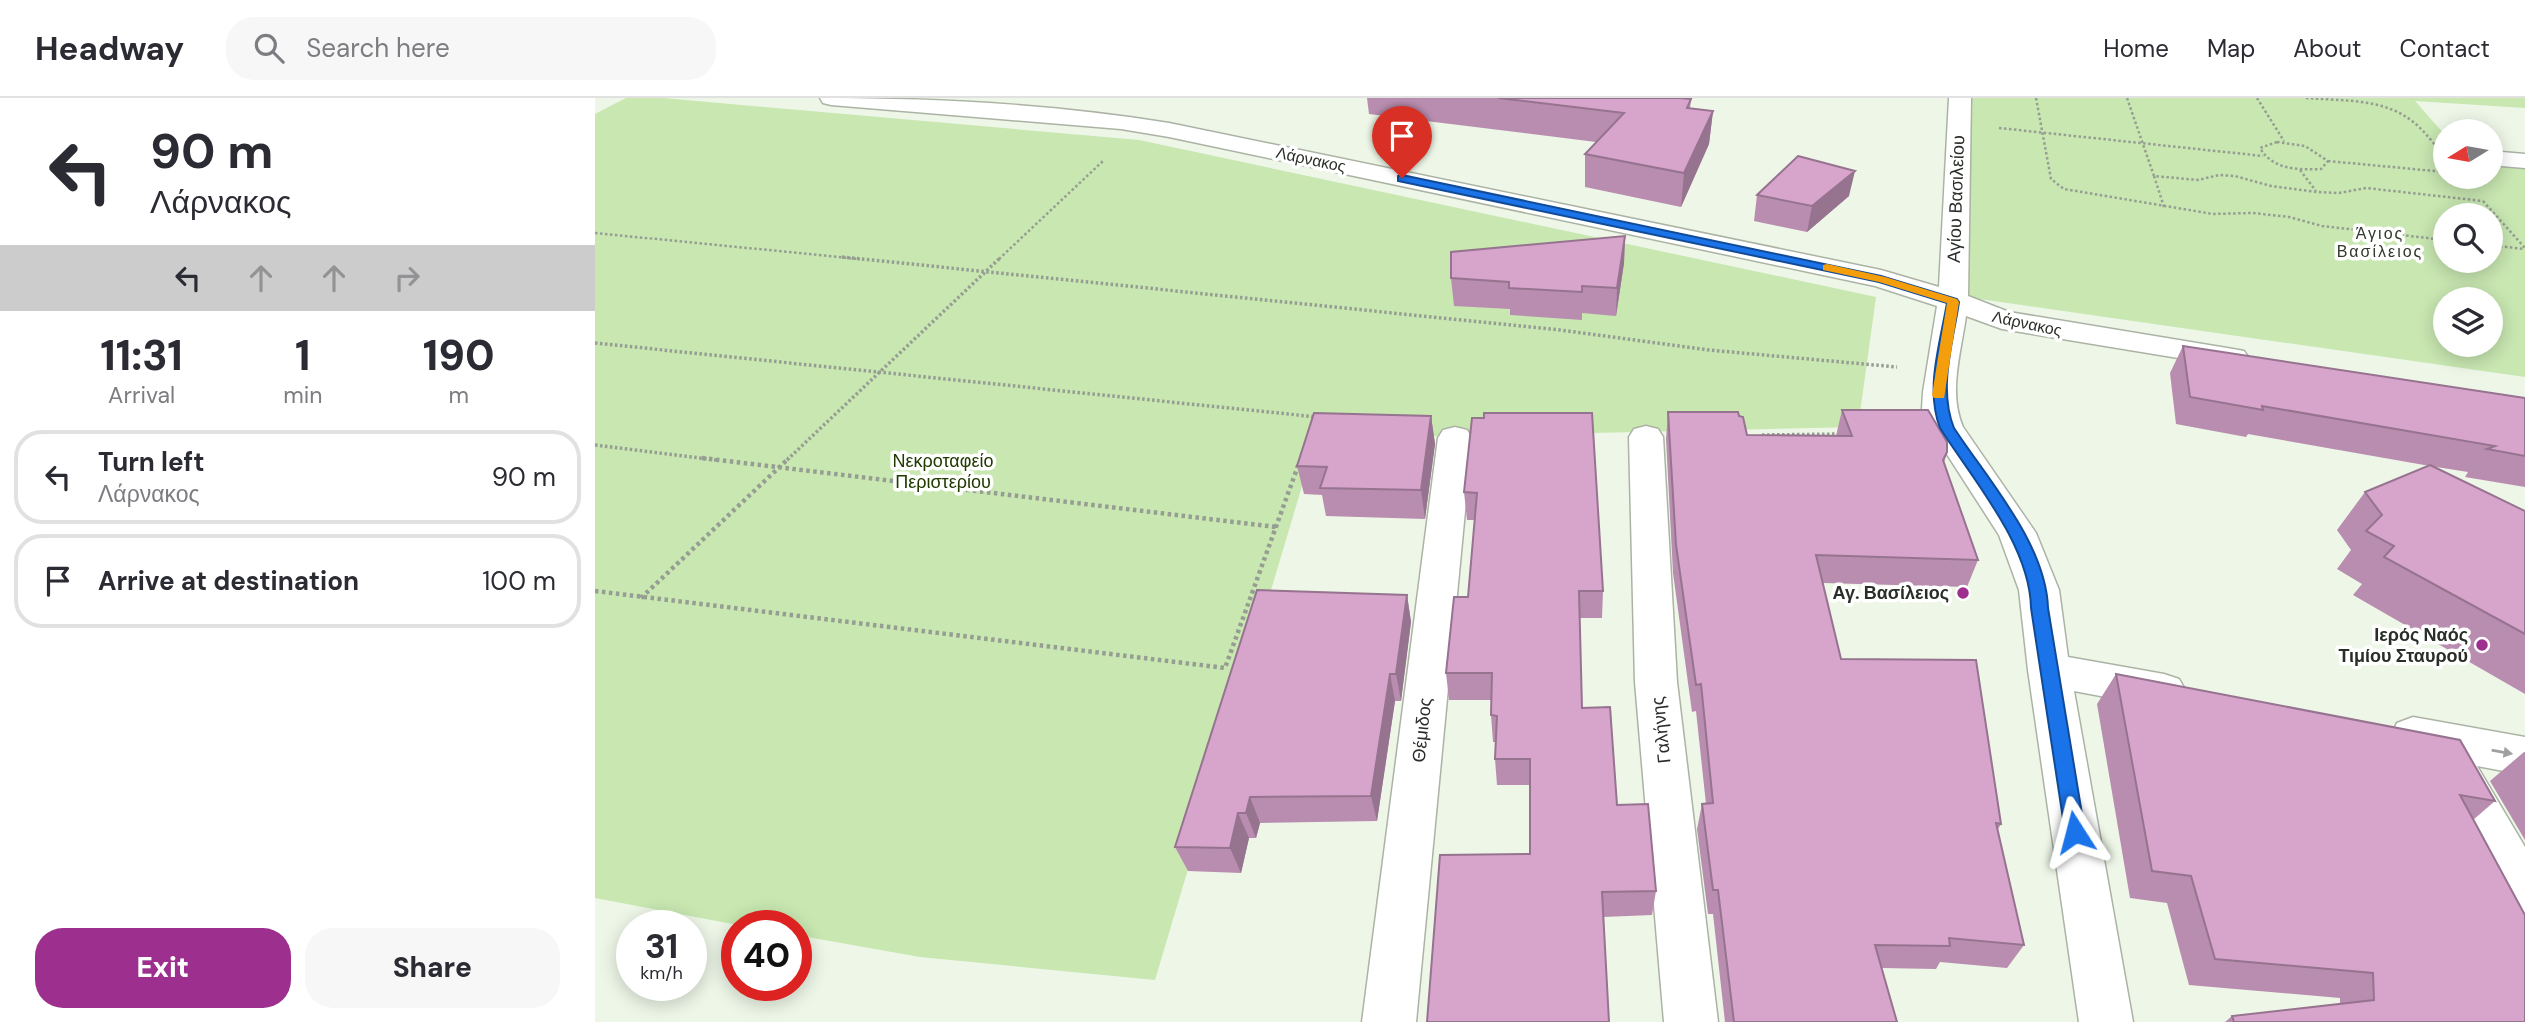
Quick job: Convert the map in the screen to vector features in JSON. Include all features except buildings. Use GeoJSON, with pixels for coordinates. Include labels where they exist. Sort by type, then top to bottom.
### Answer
{"type":"FeatureCollection","features":[{"type":"Feature","properties":{"kind":"street","name":"Λάρνακος"},"geometry":{"type":"LineString","coordinates":[[831,98],[1121,122],[1169,130],[1881,279],[2002,320],[2263,363]]}},
{"type":"Feature","properties":{"kind":"street","name":"Αγίου Βασιλείου"},"geometry":{"type":"LineString","coordinates":[[1959,98],[1953,302],[1939,392],[1939,409],[1947,428],[2017,533],[2039,590],[2096,1022]]}},
{"type":"Feature","properties":{"kind":"street"},"geometry":{"type":"LineString","coordinates":[[2503,159],[2525,161]]}},
{"type":"Feature","properties":{"kind":"street","name":"Γαλήνης"},"geometry":{"type":"LineString","coordinates":[[1646,437],[1656,682],[1691,1022]]}},
{"type":"Feature","properties":{"kind":"street","name":"Θέμιδος"},"geometry":{"type":"LineString","coordinates":[[1389,1022],[1455,438]]}},
{"type":"Feature","properties":{"kind":"street"},"geometry":{"type":"LineString","coordinates":[[2049,670],[2197,697]]}},
{"type":"Feature","properties":{"kind":"street"},"geometry":{"type":"LineString","coordinates":[[2372,728],[2525,756]]}},
{"type":"Feature","properties":{"kind":"street"},"geometry":{"type":"LineString","coordinates":[[2439,740],[2525,894]]}},
{"type":"Feature","properties":{"kind":"path"},"geometry":{"type":"LineString","coordinates":[[2036,98],[2051,179],[2064,189],[2213,214],[2253,213],[2289,217],[2322,226],[2433,239]]}},
{"type":"Feature","properties":{"kind":"path"},"geometry":{"type":"LineString","coordinates":[[2127,98],[2164,207]]}},
{"type":"Feature","properties":{"kind":"path"},"geometry":{"type":"LineString","coordinates":[[2257,98],[2285,142]]}},
{"type":"Feature","properties":{"kind":"path"},"geometry":{"type":"LineString","coordinates":[[2306,98],[2372,104],[2392,110],[2410,118],[2433,144]]}},
{"type":"Feature","properties":{"kind":"path"},"geometry":{"type":"LineString","coordinates":[[2042,133],[2263,156],[2299,170],[2321,169],[2327,161]]}},
{"type":"Feature","properties":{"kind":"path"},"geometry":{"type":"LineString","coordinates":[[2263,156],[2260,148],[2268,143],[2285,142],[2320,153],[2327,161],[2433,171]]}},
{"type":"Feature","properties":{"kind":"path"},"geometry":{"type":"LineString","coordinates":[[641,598],[1103,161]]}},
{"type":"Feature","properties":{"kind":"path"},"geometry":{"type":"LineString","coordinates":[[2299,170],[2316,192]]}},
{"type":"Feature","properties":{"kind":"path"},"geometry":{"type":"LineString","coordinates":[[2154,176],[2198,180],[2219,175],[2235,176],[2271,186],[2316,192],[2365,188],[2483,201]]}},
{"type":"Feature","properties":{"kind":"path"},"geometry":{"type":"LineString","coordinates":[[2476,193],[2525,248]]}},
{"type":"Feature","properties":{"kind":"path"},"geometry":{"type":"LineString","coordinates":[[595,233],[1560,330],[1709,350],[1943,373]]}},
{"type":"Feature","properties":{"kind":"path"},"geometry":{"type":"LineString","coordinates":[[2503,246],[2525,248]]}},
{"type":"Feature","properties":{"kind":"path"},"geometry":{"type":"LineString","coordinates":[[595,343],[878,374],[1330,418]]}},
{"type":"Feature","properties":{"kind":"path"},"geometry":{"type":"LineString","coordinates":[[1312,429],[1316,416]]}},
{"type":"Feature","properties":{"kind":"path"},"geometry":{"type":"LineString","coordinates":[[1749,436],[1853,433]]}},
{"type":"Feature","properties":{"kind":"path"},"geometry":{"type":"LineString","coordinates":[[595,444],[1276,527]]}},
{"type":"Feature","properties":{"kind":"path"},"geometry":{"type":"LineString","coordinates":[[595,592],[1225,668],[1303,453]]}},
{"type":"Feature","properties":{"kind":"green space","name":"Νεκροταφείο Περιστερίου"},"geometry":{"type":"Polygon","coordinates":[[[626,98],[663,98],[1139,140],[1876,297],[1858,427],[1316,439],[1155,980],[920,957],[812,938],[812,910],[721,910],[721,922],[707,919],[707,910],[658,910],[595,898],[595,114],[626,98]]]}},
{"type":"Feature","properties":{"kind":"green space"},"geometry":{"type":"Polygon","coordinates":[[[1970,98],[2525,98],[2525,108],[2415,101],[2433,121],[2433,189],[2503,189],[2503,166],[2525,168],[2525,377],[1965,297],[1970,98]]]}},
{"type":"Feature","properties":{"kind":"slow traffic"},"geometry":{"type":"LineString","coordinates":[[1827,268],[1881,279],[1953,302],[1939,395]]}},
{"type":"Feature","properties":{"kind":"place","name":"Αγ. Βασίλειος"},"geometry":{"type":"Point","coordinates":[1963,593]}},
{"type":"Feature","properties":{"kind":"place","name":"Ιερός Ναός Τιμίου Σταυρού"},"geometry":{"type":"Point","coordinates":[2482,645]}},
{"type":"Feature","properties":{"kind":"district","name":"Άγιος Βασίλειος"},"geometry":{"type":"Point","coordinates":[2380,242]}},
{"type":"Feature","properties":{"kind":"route"},"geometry":{"type":"LineString","coordinates":[[1402,178],[1881,279],[1953,302],[1939,392],[1939,409],[1947,428],[2017,533],[2039,590],[2039,608],[2075,832]]}}]}
